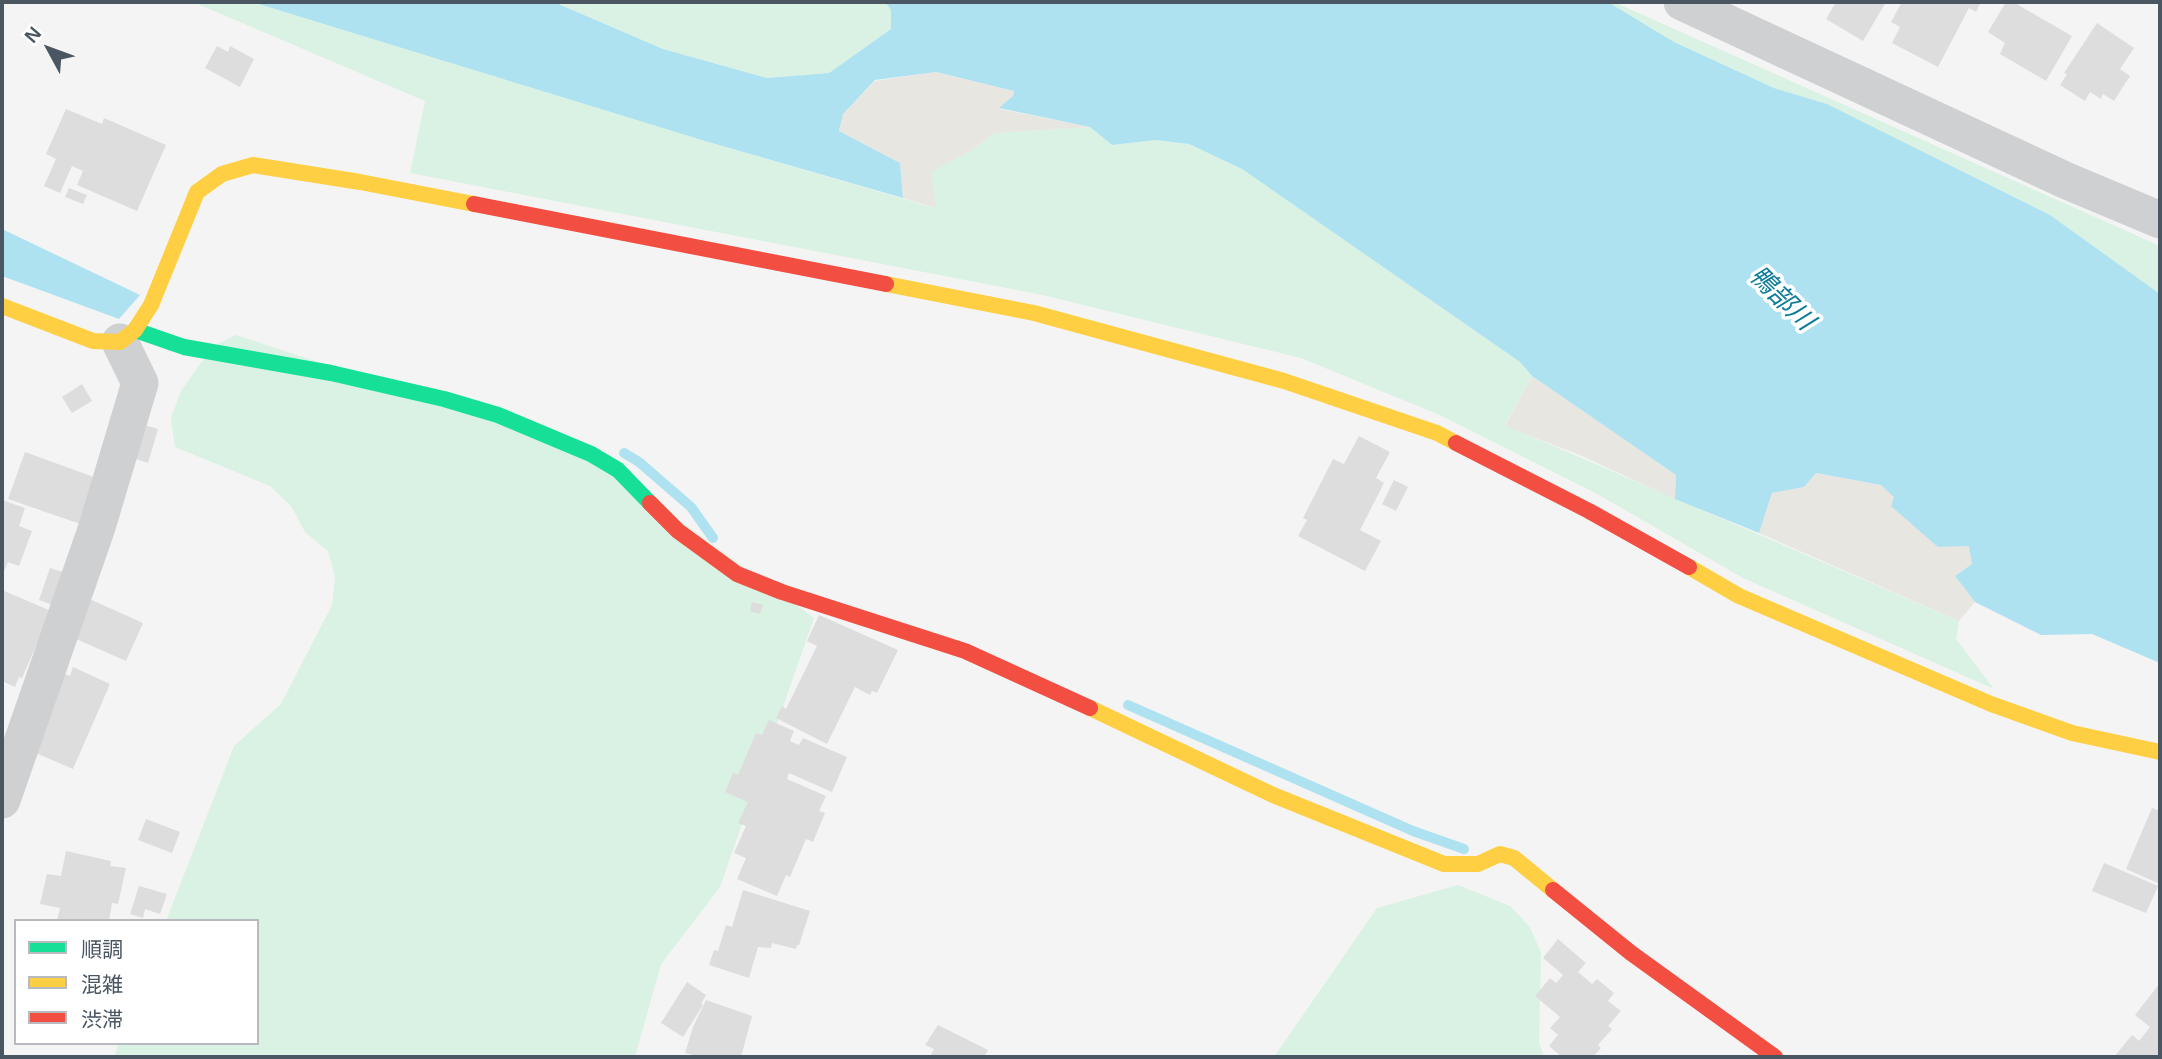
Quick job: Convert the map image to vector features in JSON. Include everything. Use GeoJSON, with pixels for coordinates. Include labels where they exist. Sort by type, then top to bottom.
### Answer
{"type":"FeatureCollection","features":[{"type":"Feature","properties":{"kind":"street"},"geometry":{"type":"LineString","coordinates":[[1682,2],[2067,181],[2160,220]]}},
{"type":"Feature","properties":{"kind":"street"},"geometry":{"type":"LineString","coordinates":[[2,800],[97,527],[140,383],[132,331],[151,305],[197,192],[222,174],[253,165],[360,182],[1034,313],[1284,381],[1437,433],[1590,511],[1739,596],[1991,704],[2072,733],[2160,752]]}},
{"type":"Feature","properties":{"kind":"street"},"geometry":{"type":"LineString","coordinates":[[2,306],[93,341],[132,331],[184,347],[331,373],[444,399],[498,415],[591,454],[618,470],[677,531],[737,574],[782,592],[965,651],[1273,795],[1444,863],[1478,864],[1500,854],[1514,858],[1631,953],[1775,1057]]}},
{"type":"Feature","properties":{"kind":"green space"},"geometry":{"type":"Polygon","coordinates":[[[193,2],[252,2],[705,141],[935,208],[930,172],[972,150],[994,133],[1090,127],[1112,145],[1156,140],[1189,144],[1242,169],[1520,362],[1532,376],[1505,425],[1959,621],[1956,639],[1994,689],[1743,578],[1599,495],[1442,416],[1301,358],[1038,294],[410,173],[425,101],[193,2]]]}},
{"type":"Feature","properties":{"kind":"green space"},"geometry":{"type":"Polygon","coordinates":[[[555,2],[885,2],[891,10],[891,29],[829,73],[767,78],[663,49],[555,2]]]}},
{"type":"Feature","properties":{"kind":"green space"},"geometry":{"type":"Polygon","coordinates":[[[1608,2],[1614,2],[2160,246],[2160,294],[2050,215],[1827,104],[1774,88],[1674,42],[1608,2]]]}},
{"type":"Feature","properties":{"kind":"green space"},"geometry":{"type":"Polygon","coordinates":[[[236,335],[581,449],[814,618],[720,887],[661,964],[635,1057],[114,1057],[118,1045],[259,1045],[259,919],[167,919],[234,746],[281,704],[332,605],[335,577],[328,551],[305,532],[291,506],[270,486],[175,447],[171,418],[181,391],[212,347],[236,335]]]}},
{"type":"Feature","properties":{"kind":"green space"},"geometry":{"type":"Polygon","coordinates":[[[1458,885],[1510,906],[1529,926],[1541,952],[1539,1042],[1544,1057],[1274,1057],[1377,908],[1458,885]]]}},
{"type":"Feature","properties":{"kind":"sand"},"geometry":{"type":"Polygon","coordinates":[[[935,72],[1014,91],[1013,96],[1000,109],[1090,127],[994,133],[972,150],[931,172],[936,208],[903,198],[900,163],[839,131],[843,114],[875,81],[935,72]]]}},
{"type":"Feature","properties":{"kind":"sand"},"geometry":{"type":"Polygon","coordinates":[[[1532,376],[1676,475],[1675,499],[1582,456],[1505,426],[1532,376]]]}},
{"type":"Feature","properties":{"kind":"sand"},"geometry":{"type":"Polygon","coordinates":[[[1816,473],[1881,485],[1970,546],[1972,564],[1955,576],[1975,602],[1959,621],[1759,533],[1772,493],[1804,487],[1816,473]]]}},
{"type":"Feature","properties":{"kind":"water","name":"鴨部川"},"geometry":{"type":"Polygon","coordinates":[[[252,2],[554,2],[663,49],[767,78],[829,73],[891,29],[891,10],[885,2],[1608,2],[1674,42],[1774,88],[1827,104],[2050,215],[2160,294],[2160,663],[2092,634],[2041,635],[1975,602],[1955,576],[1972,564],[1969,546],[1938,547],[1891,506],[1894,497],[1881,485],[1816,473],[1804,487],[1772,493],[1759,533],[1675,499],[1676,475],[1532,376],[1520,362],[1242,169],[1189,144],[1156,140],[1112,145],[1090,127],[999,108],[1013,96],[1014,91],[936,72],[875,80],[843,114],[839,131],[900,163],[903,198],[705,141],[252,2]]]}},
{"type":"Feature","properties":{"kind":"water"},"geometry":{"type":"Polygon","coordinates":[[[2,229],[140,295],[119,319],[2,276],[2,229]]]}},
{"type":"Feature","properties":{"kind":"building"},"geometry":{"type":"Polygon","coordinates":[[[1836,2],[1886,2],[1863,41],[1826,19],[1836,2]]]}},
{"type":"Feature","properties":{"kind":"building"},"geometry":{"type":"Polygon","coordinates":[[[1902,2],[1981,2],[1976,12],[1969,8],[1938,67],[1892,43],[1900,27],[1891,22],[1902,2]]]}},
{"type":"Feature","properties":{"kind":"building"},"geometry":{"type":"Polygon","coordinates":[[[2006,2],[2013,2],[2072,36],[2046,81],[2000,54],[2005,43],[1988,32],[2006,2]]]}},
{"type":"Feature","properties":{"kind":"building"},"geometry":{"type":"Polygon","coordinates":[[[2097,23],[2134,48],[2120,69],[2130,76],[2114,101],[2103,94],[2101,99],[2090,92],[2085,101],[2060,85],[2067,74],[2064,73],[2097,23]]]}},
{"type":"Feature","properties":{"kind":"building"},"geometry":{"type":"Polygon","coordinates":[[[217,46],[228,52],[230,46],[254,59],[240,87],[205,68],[217,46]]]}},
{"type":"Feature","properties":{"kind":"building"},"geometry":{"type":"Polygon","coordinates":[[[66,109],[102,124],[104,118],[166,145],[137,211],[77,185],[83,171],[72,166],[60,193],[44,186],[56,159],[46,154],[66,109]]]}},
{"type":"Feature","properties":{"kind":"building"},"geometry":{"type":"Polygon","coordinates":[[[69,188],[87,195],[83,204],[65,197],[69,188]]]}},
{"type":"Feature","properties":{"kind":"building"},"geometry":{"type":"Polygon","coordinates":[[[82,384],[92,401],[72,413],[62,397],[82,384]]]}},
{"type":"Feature","properties":{"kind":"building"},"geometry":{"type":"Polygon","coordinates":[[[141,424],[158,429],[148,463],[130,457],[141,424]]]}},
{"type":"Feature","properties":{"kind":"building"},"geometry":{"type":"Polygon","coordinates":[[[1359,436],[1390,452],[1376,478],[1384,483],[1360,530],[1381,541],[1365,571],[1298,536],[1307,520],[1303,518],[1333,459],[1344,464],[1359,436]]]}},
{"type":"Feature","properties":{"kind":"building"},"geometry":{"type":"Polygon","coordinates":[[[25,452],[102,480],[86,526],[8,499],[25,452]]]}},
{"type":"Feature","properties":{"kind":"building"},"geometry":{"type":"Polygon","coordinates":[[[1394,480],[1408,487],[1396,511],[1382,504],[1394,480]]]}},
{"type":"Feature","properties":{"kind":"building"},"geometry":{"type":"Polygon","coordinates":[[[2,500],[25,508],[19,526],[32,531],[19,566],[8,562],[2,576],[2,500]]]}},
{"type":"Feature","properties":{"kind":"building"},"geometry":{"type":"Polygon","coordinates":[[[50,568],[69,574],[58,607],[39,600],[50,568]]]}},
{"type":"Feature","properties":{"kind":"building"},"geometry":{"type":"Polygon","coordinates":[[[2,590],[51,611],[22,678],[19,677],[15,687],[2,681],[2,590]]]}},
{"type":"Feature","properties":{"kind":"building"},"geometry":{"type":"Polygon","coordinates":[[[85,597],[143,623],[126,661],[67,635],[85,597]]]}},
{"type":"Feature","properties":{"kind":"building"},"geometry":{"type":"Polygon","coordinates":[[[752,602],[763,605],[760,614],[750,611],[752,602]]]}},
{"type":"Feature","properties":{"kind":"building"},"geometry":{"type":"Polygon","coordinates":[[[819,615],[898,650],[877,693],[872,691],[870,695],[855,687],[827,744],[776,718],[782,706],[786,709],[817,646],[807,641],[819,615]]]}},
{"type":"Feature","properties":{"kind":"building"},"geometry":{"type":"Polygon","coordinates":[[[73,667],[110,684],[73,769],[36,753],[55,670],[70,676],[73,667]]]}},
{"type":"Feature","properties":{"kind":"building"},"geometry":{"type":"Polygon","coordinates":[[[769,720],[794,731],[790,741],[799,745],[803,738],[847,757],[832,792],[789,773],[787,779],[826,796],[819,811],[825,813],[813,842],[806,839],[790,877],[786,875],[777,896],[737,879],[746,858],[734,853],[746,826],[738,823],[748,802],[725,792],[733,773],[738,775],[756,733],[762,735],[769,720]]]}},
{"type":"Feature","properties":{"kind":"building"},"geometry":{"type":"Polygon","coordinates":[[[2152,808],[2160,811],[2160,884],[2126,869],[2152,808]]]}},
{"type":"Feature","properties":{"kind":"building"},"geometry":{"type":"Polygon","coordinates":[[[146,819],[180,832],[172,853],[138,840],[146,819]]]}},
{"type":"Feature","properties":{"kind":"building"},"geometry":{"type":"Polygon","coordinates":[[[66,851],[111,861],[110,866],[126,868],[118,904],[112,903],[109,919],[57,919],[60,908],[40,904],[47,874],[61,876],[66,851]]]}},
{"type":"Feature","properties":{"kind":"building"},"geometry":{"type":"Polygon","coordinates":[[[2104,863],[2158,886],[2146,913],[2092,891],[2104,863]]]}},
{"type":"Feature","properties":{"kind":"building"},"geometry":{"type":"Polygon","coordinates":[[[139,886],[167,894],[160,914],[145,909],[143,918],[130,914],[139,886]]]}},
{"type":"Feature","properties":{"kind":"building"},"geometry":{"type":"Polygon","coordinates":[[[743,890],[810,911],[796,949],[772,943],[771,948],[758,947],[749,978],[709,965],[714,950],[718,951],[726,925],[732,927],[743,890]]]}},
{"type":"Feature","properties":{"kind":"building"},"geometry":{"type":"Polygon","coordinates":[[[1558,939],[1586,963],[1578,972],[1592,984],[1597,979],[1614,993],[1608,1001],[1621,1011],[1608,1026],[1612,1029],[1598,1045],[1601,1048],[1593,1057],[1562,1057],[1549,1046],[1558,1035],[1550,1028],[1560,1017],[1535,996],[1550,978],[1556,983],[1563,975],[1543,958],[1558,939]]]}},
{"type":"Feature","properties":{"kind":"building"},"geometry":{"type":"Polygon","coordinates":[[[687,982],[706,995],[701,1004],[703,1005],[683,1037],[661,1023],[687,982]]]}},
{"type":"Feature","properties":{"kind":"building"},"geometry":{"type":"Polygon","coordinates":[[[2160,983],[2160,1057],[2114,1057],[2132,1035],[2139,1041],[2150,1027],[2135,1015],[2160,983]]]}},
{"type":"Feature","properties":{"kind":"building"},"geometry":{"type":"Polygon","coordinates":[[[706,1000],[752,1016],[741,1057],[701,1057],[685,1053],[693,1027],[706,1000]]]}},
{"type":"Feature","properties":{"kind":"building"},"geometry":{"type":"Polygon","coordinates":[[[938,1025],[988,1050],[984,1057],[930,1057],[934,1049],[925,1045],[938,1025]]]}},
{"type":"Feature","properties":{"kind":"waterway"},"geometry":{"type":"LineString","coordinates":[[624,453],[639,462],[691,507],[713,538]]}},
{"type":"Feature","properties":{"kind":"waterway"},"geometry":{"type":"LineString","coordinates":[[1128,705],[1413,831],[1464,849]]}},
{"type":"Feature","properties":{"kind":"traffic: fast"},"geometry":{"type":"LineString","coordinates":[[135,330],[184,347],[331,373],[444,399],[498,415],[591,454],[618,470],[650,503]]}},
{"type":"Feature","properties":{"kind":"traffic: slow"},"geometry":{"type":"LineString","coordinates":[[2,306],[93,341],[120,342],[135,330],[151,305],[197,192],[222,174],[253,165],[474,204]]}},
{"type":"Feature","properties":{"kind":"traffic: slow"},"geometry":{"type":"LineString","coordinates":[[886,284],[1034,313],[1284,381],[1437,433],[1456,443]]}},
{"type":"Feature","properties":{"kind":"traffic: slow"},"geometry":{"type":"LineString","coordinates":[[1689,567],[1739,596],[1991,704],[2072,733],[2160,752]]}},
{"type":"Feature","properties":{"kind":"traffic: slow"},"geometry":{"type":"LineString","coordinates":[[1090,708],[1273,795],[1444,864],[1478,864],[1500,854],[1514,858],[1553,890]]}},
{"type":"Feature","properties":{"kind":"traffic: jam"},"geometry":{"type":"LineString","coordinates":[[474,204],[886,284]]}},
{"type":"Feature","properties":{"kind":"traffic: jam"},"geometry":{"type":"LineString","coordinates":[[1456,443],[1589,511],[1689,567]]}},
{"type":"Feature","properties":{"kind":"traffic: jam"},"geometry":{"type":"LineString","coordinates":[[650,503],[678,531],[737,574],[782,592],[965,651],[1090,708]]}},
{"type":"Feature","properties":{"kind":"traffic: jam"},"geometry":{"type":"LineString","coordinates":[[1553,890],[1631,953],[1775,1057]]}}]}
